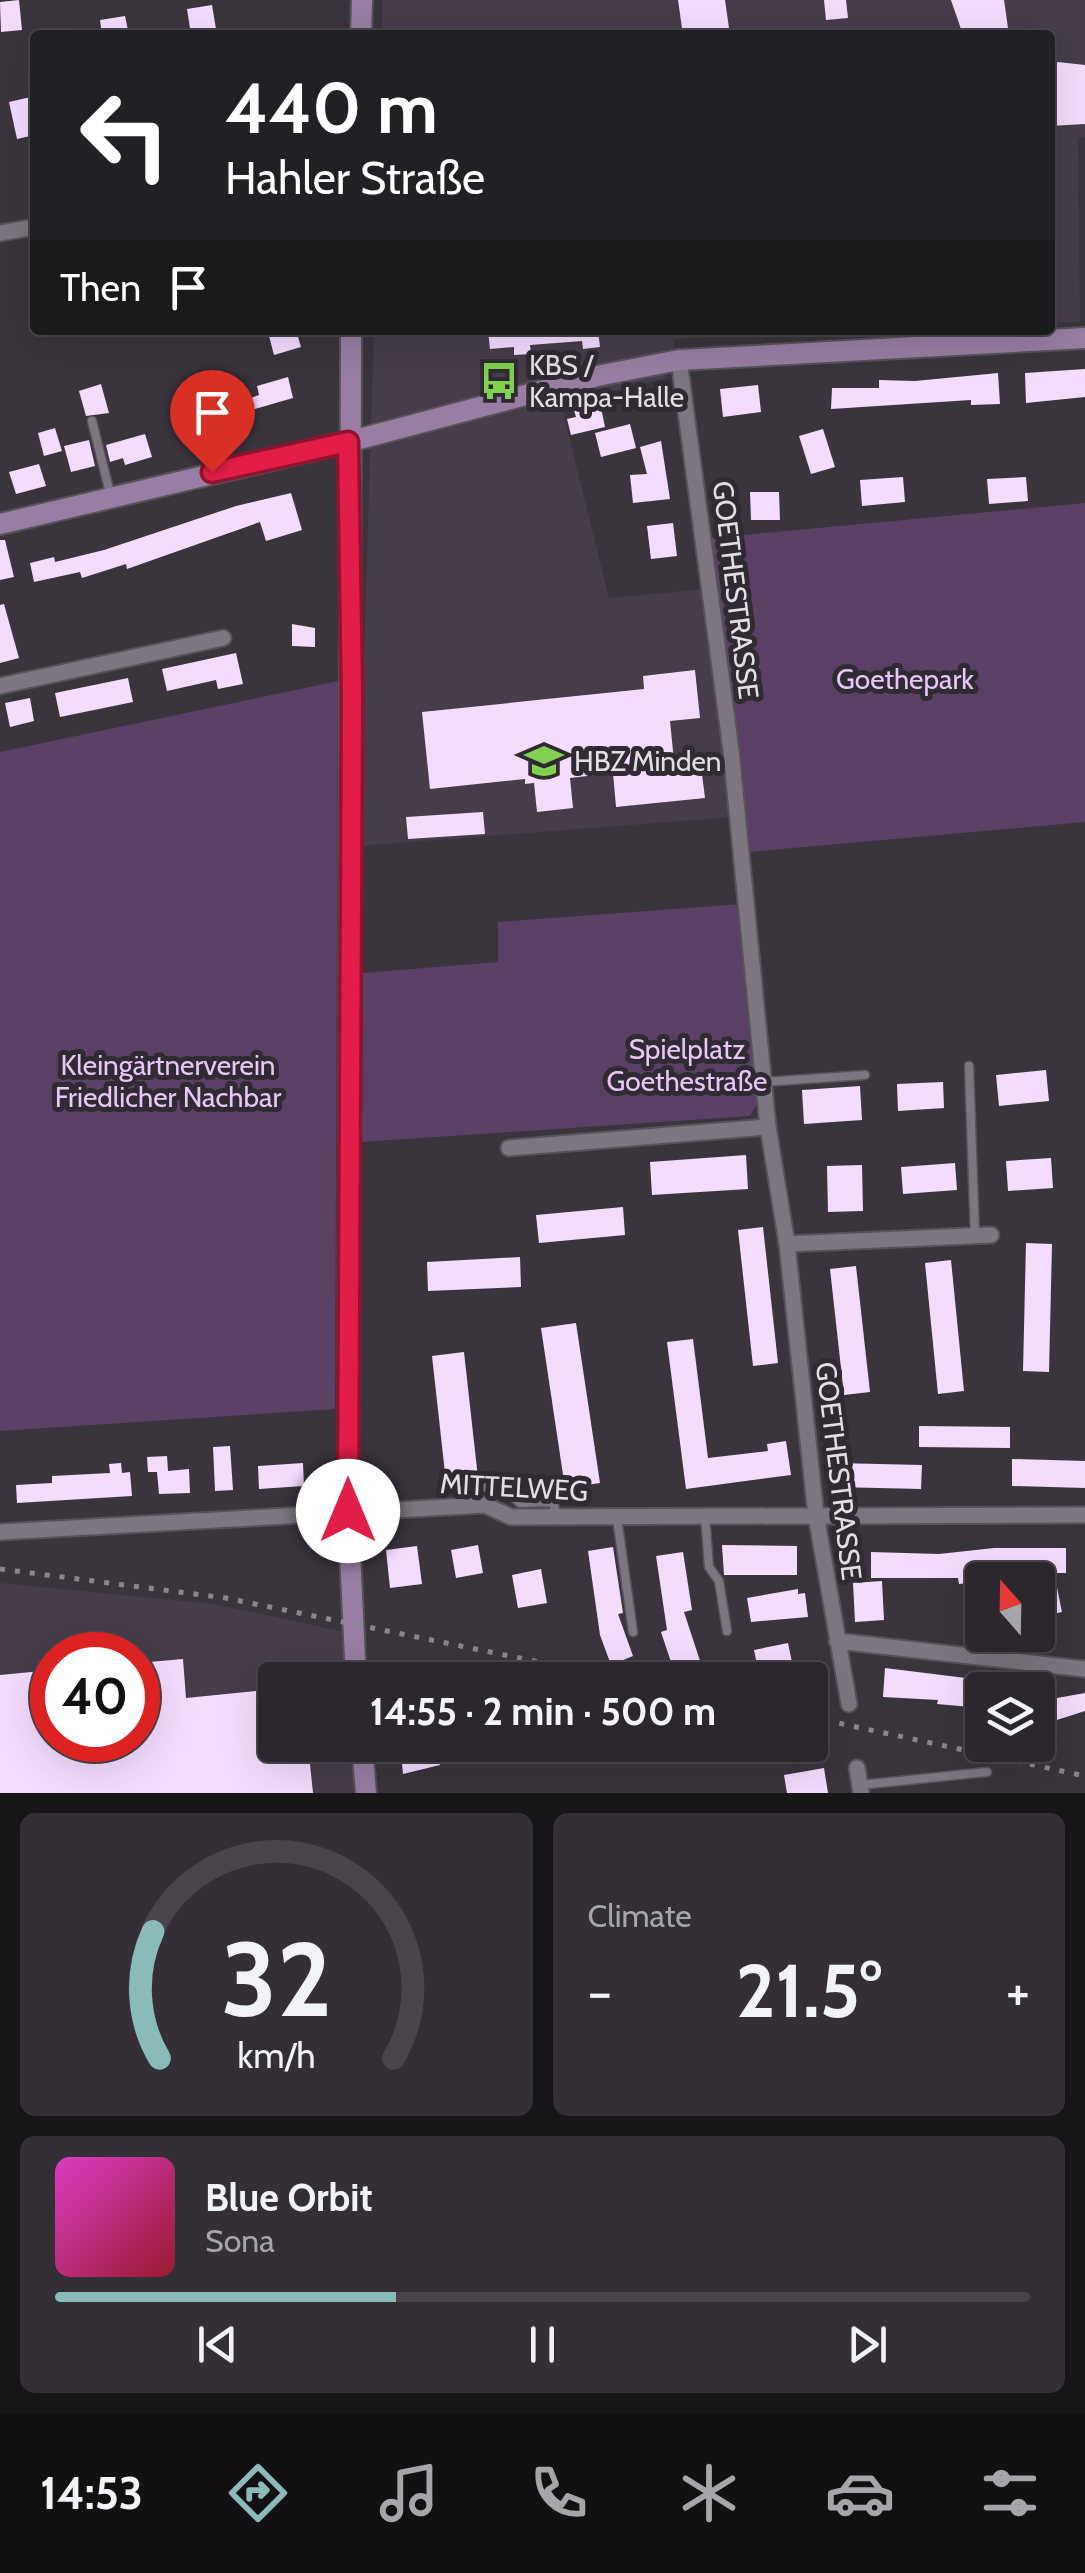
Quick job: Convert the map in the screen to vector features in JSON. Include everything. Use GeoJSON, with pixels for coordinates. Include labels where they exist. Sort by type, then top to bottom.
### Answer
{"type":"FeatureCollection","features":[{"type":"Feature","properties":{"kind":"street"},"geometry":{"type":"LineString","coordinates":[[361,30],[362,0]]}},
{"type":"Feature","properties":{"kind":"street"},"geometry":{"type":"LineString","coordinates":[[0,233],[30,228]]}},
{"type":"Feature","properties":{"kind":"street"},"geometry":{"type":"LineString","coordinates":[[351,335],[348,1511],[355,1662]]}},
{"type":"Feature","properties":{"kind":"street"},"geometry":{"type":"LineString","coordinates":[[0,524],[348,442],[598,376],[680,360],[1085,338]]}},
{"type":"Feature","properties":{"kind":"street","name":"GOETHESTRASSE"},"geometry":{"type":"LineString","coordinates":[[680,360],[731,750],[768,1128],[788,1244],[816,1515],[849,1704]]}},
{"type":"Feature","properties":{"kind":"street"},"geometry":{"type":"LineString","coordinates":[[0,686],[222,638]]}},
{"type":"Feature","properties":{"kind":"street"},"geometry":{"type":"LineString","coordinates":[[508,1148],[768,1128]]}},
{"type":"Feature","properties":{"kind":"street"},"geometry":{"type":"LineString","coordinates":[[788,1244],[983,1235]]}},
{"type":"Feature","properties":{"kind":"street","name":"MITTELWEG"},"geometry":{"type":"LineString","coordinates":[[0,1532],[485,1504],[511,1516],[618,1518],[1085,1515]]}},
{"type":"Feature","properties":{"kind":"street"},"geometry":{"type":"LineString","coordinates":[[837,1642],[1085,1669]]}},
{"type":"Feature","properties":{"kind":"street"},"geometry":{"type":"LineString","coordinates":[[363,1762],[366,1793]]}},
{"type":"Feature","properties":{"kind":"street"},"geometry":{"type":"LineString","coordinates":[[857,1768],[860,1789]]}},
{"type":"Feature","properties":{"kind":"lane"},"geometry":{"type":"LineString","coordinates":[[92,422],[111,497]]}},
{"type":"Feature","properties":{"kind":"lane"},"geometry":{"type":"LineString","coordinates":[[969,1066],[983,1235]]}},
{"type":"Feature","properties":{"kind":"lane"},"geometry":{"type":"LineString","coordinates":[[763,1082],[865,1075]]}},
{"type":"Feature","properties":{"kind":"lane"},"geometry":{"type":"LineString","coordinates":[[486,1487],[505,1490],[520,1503],[554,1502],[555,1515]]}},
{"type":"Feature","properties":{"kind":"lane"},"geometry":{"type":"LineString","coordinates":[[704,1516],[709,1566],[719,1581],[727,1631]]}},
{"type":"Feature","properties":{"kind":"lane"},"geometry":{"type":"LineString","coordinates":[[618,1518],[633,1632]]}},
{"type":"Feature","properties":{"kind":"lane"},"geometry":{"type":"LineString","coordinates":[[860,1789],[987,1772]]}},
{"type":"Feature","properties":{"kind":"shaded area"},"geometry":{"type":"Polygon","coordinates":[[[382,0],[1085,0],[1085,137],[1078,138],[1080,322],[1055,323],[1055,30],[382,30],[382,0]]]}},
{"type":"Feature","properties":{"kind":"shaded area"},"geometry":{"type":"Polygon","coordinates":[[[374,335],[767,335],[675,339],[667,378],[561,404],[609,598],[706,589],[734,817],[358,846],[374,335]]]}},
{"type":"Feature","properties":{"kind":"shaded area"},"geometry":{"type":"Polygon","coordinates":[[[0,1583],[214,1604],[345,1632],[348,1662],[258,1662],[258,1762],[356,1762],[359,1793],[0,1793],[0,1583]]]}},
{"type":"Feature","properties":{"kind":"green space","name":"Goethepark"},"geometry":{"type":"Polygon","coordinates":[[[1085,503],[1085,822],[748,852],[711,538],[1085,503]]]}},
{"type":"Feature","properties":{"kind":"green space","name":"Kleingärtnerverein Friedlicher Nachbar"},"geometry":{"type":"Polygon","coordinates":[[[338,681],[335,1409],[0,1431],[0,752],[338,681]]]}},
{"type":"Feature","properties":{"kind":"green space","name":"Spielplatz Goethestraße"},"geometry":{"type":"Polygon","coordinates":[[[742,904],[757,1104],[750,1116],[361,1142],[363,973],[498,962],[498,922],[742,904]]]}},
{"type":"Feature","properties":{"kind":"building"},"geometry":{"type":"Polygon","coordinates":[[[19,0],[22,30],[1,32],[0,2],[19,0]]]}},
{"type":"Feature","properties":{"kind":"building"},"geometry":{"type":"Polygon","coordinates":[[[678,0],[725,0],[729,30],[682,30],[678,0]]]}},
{"type":"Feature","properties":{"kind":"building"},"geometry":{"type":"Polygon","coordinates":[[[824,0],[846,0],[848,18],[826,20],[824,0]]]}},
{"type":"Feature","properties":{"kind":"building"},"geometry":{"type":"Polygon","coordinates":[[[951,0],[1004,0],[1008,30],[961,30],[951,0]]]}},
{"type":"Feature","properties":{"kind":"building"},"geometry":{"type":"Polygon","coordinates":[[[212,5],[216,30],[190,30],[187,9],[212,5]]]}},
{"type":"Feature","properties":{"kind":"building"},"geometry":{"type":"Polygon","coordinates":[[[125,16],[128,30],[101,30],[100,20],[125,16]]]}},
{"type":"Feature","properties":{"kind":"building"},"geometry":{"type":"Polygon","coordinates":[[[1055,64],[1085,65],[1085,124],[1055,126],[1055,64]]]}},
{"type":"Feature","properties":{"kind":"building"},"geometry":{"type":"Polygon","coordinates":[[[30,97],[30,136],[17,139],[9,102],[30,97]]]}},
{"type":"Feature","properties":{"kind":"building"},"geometry":{"type":"Polygon","coordinates":[[[297,335],[301,347],[274,355],[269,336],[297,335]]]}},
{"type":"Feature","properties":{"kind":"building"},"geometry":{"type":"Polygon","coordinates":[[[489,335],[599,335],[600,347],[583,349],[582,341],[530,345],[531,354],[514,355],[514,347],[490,349],[489,335]]]}},
{"type":"Feature","properties":{"kind":"building"},"geometry":{"type":"Polygon","coordinates":[[[1085,369],[1085,397],[1026,403],[1025,373],[1085,369]]]}},
{"type":"Feature","properties":{"kind":"building"},"geometry":{"type":"Polygon","coordinates":[[[998,373],[1000,404],[971,405],[971,400],[831,409],[832,388],[879,388],[879,380],[915,381],[998,373]]]}},
{"type":"Feature","properties":{"kind":"building"},"geometry":{"type":"Polygon","coordinates":[[[288,377],[293,398],[244,412],[249,425],[186,441],[180,415],[204,409],[205,414],[259,395],[257,386],[288,377]]]}},
{"type":"Feature","properties":{"kind":"building"},"geometry":{"type":"Polygon","coordinates":[[[101,384],[109,413],[86,416],[79,391],[101,384]]]}},
{"type":"Feature","properties":{"kind":"building"},"geometry":{"type":"Polygon","coordinates":[[[758,385],[761,412],[723,417],[720,389],[758,385]]]}},
{"type":"Feature","properties":{"kind":"building"},"geometry":{"type":"Polygon","coordinates":[[[600,403],[605,427],[571,435],[567,419],[576,417],[574,410],[600,403]]]}},
{"type":"Feature","properties":{"kind":"building"},"geometry":{"type":"Polygon","coordinates":[[[630,424],[636,448],[601,457],[595,433],[630,424]]]}},
{"type":"Feature","properties":{"kind":"building"},"geometry":{"type":"Polygon","coordinates":[[[55,428],[62,451],[44,456],[38,433],[55,428]]]}},
{"type":"Feature","properties":{"kind":"building"},"geometry":{"type":"Polygon","coordinates":[[[823,429],[835,467],[811,474],[799,436],[823,429]]]}},
{"type":"Feature","properties":{"kind":"building"},"geometry":{"type":"Polygon","coordinates":[[[145,434],[152,457],[125,465],[123,458],[110,462],[106,445],[145,434]]]}},
{"type":"Feature","properties":{"kind":"building"},"geometry":{"type":"Polygon","coordinates":[[[89,440],[95,466],[71,472],[64,446],[89,440]]]}},
{"type":"Feature","properties":{"kind":"building"},"geometry":{"type":"Polygon","coordinates":[[[661,441],[670,499],[633,503],[630,475],[647,474],[640,447],[661,441]]]}},
{"type":"Feature","properties":{"kind":"building"},"geometry":{"type":"Polygon","coordinates":[[[39,464],[46,486],[16,494],[9,472],[39,464]]]}},
{"type":"Feature","properties":{"kind":"building"},"geometry":{"type":"Polygon","coordinates":[[[903,477],[905,502],[862,506],[860,480],[903,477]]]}},
{"type":"Feature","properties":{"kind":"building"},"geometry":{"type":"Polygon","coordinates":[[[1026,477],[1028,501],[989,504],[987,479],[1026,477]]]}},
{"type":"Feature","properties":{"kind":"building"},"geometry":{"type":"Polygon","coordinates":[[[750,492],[779,492],[780,520],[751,520],[750,492]]]}},
{"type":"Feature","properties":{"kind":"building"},"geometry":{"type":"Polygon","coordinates":[[[291,493],[302,530],[266,541],[260,522],[127,569],[126,564],[82,578],[80,572],[34,582],[30,563],[54,557],[55,562],[104,550],[236,506],[291,493]]]}},
{"type":"Feature","properties":{"kind":"building"},"geometry":{"type":"Polygon","coordinates":[[[673,523],[677,556],[651,559],[647,526],[673,523]]]}},
{"type":"Feature","properties":{"kind":"building"},"geometry":{"type":"Polygon","coordinates":[[[0,540],[5,540],[14,577],[0,580],[0,540]]]}},
{"type":"Feature","properties":{"kind":"building"},"geometry":{"type":"Polygon","coordinates":[[[4,604],[19,658],[0,663],[0,605],[4,604]]]}},
{"type":"Feature","properties":{"kind":"building"},"geometry":{"type":"Polygon","coordinates":[[[292,624],[315,628],[315,647],[292,646],[292,624]]]}},
{"type":"Feature","properties":{"kind":"building"},"geometry":{"type":"Polygon","coordinates":[[[236,653],[243,684],[218,689],[216,680],[167,691],[162,669],[236,653]]]}},
{"type":"Feature","properties":{"kind":"building"},"geometry":{"type":"Polygon","coordinates":[[[695,670],[700,718],[670,721],[674,761],[700,758],[705,798],[616,807],[613,773],[570,778],[573,808],[537,812],[534,783],[525,784],[525,779],[430,789],[422,712],[644,689],[643,676],[695,670]]]}},
{"type":"Feature","properties":{"kind":"building"},"geometry":{"type":"Polygon","coordinates":[[[128,678],[133,702],[60,717],[55,693],[128,678]]]}},
{"type":"Feature","properties":{"kind":"building"},"geometry":{"type":"Polygon","coordinates":[[[30,698],[34,721],[10,727],[5,703],[30,698]]]}},
{"type":"Feature","properties":{"kind":"building"},"geometry":{"type":"Polygon","coordinates":[[[483,812],[485,834],[408,839],[406,817],[483,812]]]}},
{"type":"Feature","properties":{"kind":"building"},"geometry":{"type":"Polygon","coordinates":[[[1046,1070],[1049,1101],[999,1106],[996,1075],[1046,1070]]]}},
{"type":"Feature","properties":{"kind":"building"},"geometry":{"type":"Polygon","coordinates":[[[943,1082],[944,1108],[898,1111],[897,1084],[943,1082]]]}},
{"type":"Feature","properties":{"kind":"building"},"geometry":{"type":"Polygon","coordinates":[[[860,1086],[862,1120],[804,1124],[802,1090],[860,1086]]]}},
{"type":"Feature","properties":{"kind":"building"},"geometry":{"type":"Polygon","coordinates":[[[746,1155],[748,1189],[652,1195],[650,1162],[746,1155]]]}},
{"type":"Feature","properties":{"kind":"building"},"geometry":{"type":"Polygon","coordinates":[[[1051,1158],[1053,1188],[1008,1191],[1006,1161],[1051,1158]]]}},
{"type":"Feature","properties":{"kind":"building"},"geometry":{"type":"Polygon","coordinates":[[[955,1163],[957,1190],[903,1194],[901,1167],[955,1163]]]}},
{"type":"Feature","properties":{"kind":"building"},"geometry":{"type":"Polygon","coordinates":[[[862,1165],[863,1211],[828,1212],[827,1166],[862,1165]]]}},
{"type":"Feature","properties":{"kind":"building"},"geometry":{"type":"Polygon","coordinates":[[[623,1207],[625,1235],[539,1243],[536,1215],[623,1207]]]}},
{"type":"Feature","properties":{"kind":"building"},"geometry":{"type":"Polygon","coordinates":[[[763,1227],[778,1363],[753,1366],[738,1230],[763,1227]]]}},
{"type":"Feature","properties":{"kind":"building"},"geometry":{"type":"Polygon","coordinates":[[[1026,1243],[1052,1244],[1049,1372],[1023,1371],[1026,1243]]]}},
{"type":"Feature","properties":{"kind":"building"},"geometry":{"type":"Polygon","coordinates":[[[520,1257],[521,1287],[428,1291],[427,1262],[520,1257]]]}},
{"type":"Feature","properties":{"kind":"building"},"geometry":{"type":"Polygon","coordinates":[[[951,1260],[964,1391],[938,1394],[925,1263],[951,1260]]]}},
{"type":"Feature","properties":{"kind":"building"},"geometry":{"type":"Polygon","coordinates":[[[856,1266],[870,1392],[844,1395],[830,1269],[856,1266]]]}},
{"type":"Feature","properties":{"kind":"building"},"geometry":{"type":"Polygon","coordinates":[[[576,1323],[600,1483],[565,1488],[541,1328],[576,1323]]]}},
{"type":"Feature","properties":{"kind":"building"},"geometry":{"type":"Polygon","coordinates":[[[693,1339],[708,1458],[768,1451],[767,1444],[786,1441],[791,1475],[686,1489],[667,1342],[693,1339]]]}},
{"type":"Feature","properties":{"kind":"building"},"geometry":{"type":"Polygon","coordinates":[[[464,1352],[478,1478],[446,1482],[432,1356],[464,1352]]]}},
{"type":"Feature","properties":{"kind":"building"},"geometry":{"type":"Polygon","coordinates":[[[919,1426],[1010,1427],[1010,1448],[919,1447],[919,1426]]]}},
{"type":"Feature","properties":{"kind":"building"},"geometry":{"type":"Polygon","coordinates":[[[230,1446],[233,1490],[215,1491],[213,1447],[230,1446]]]}},
{"type":"Feature","properties":{"kind":"building"},"geometry":{"type":"Polygon","coordinates":[[[167,1456],[168,1471],[189,1469],[190,1493],[159,1494],[157,1472],[148,1472],[147,1457],[167,1456]]]}},
{"type":"Feature","properties":{"kind":"building"},"geometry":{"type":"Polygon","coordinates":[[[1012,1459],[1085,1461],[1085,1488],[1012,1486],[1012,1459]]]}},
{"type":"Feature","properties":{"kind":"building"},"geometry":{"type":"Polygon","coordinates":[[[121,1463],[122,1473],[130,1472],[132,1496],[17,1503],[16,1485],[52,1483],[52,1476],[110,1473],[109,1464],[121,1463]]]}},
{"type":"Feature","properties":{"kind":"building"},"geometry":{"type":"Polygon","coordinates":[[[303,1463],[304,1486],[259,1489],[258,1466],[303,1463]]]}},
{"type":"Feature","properties":{"kind":"building"},"geometry":{"type":"Polygon","coordinates":[[[837,1463],[922,1465],[921,1489],[836,1487],[837,1463]]]}},
{"type":"Feature","properties":{"kind":"building"},"geometry":{"type":"Polygon","coordinates":[[[478,1545],[483,1573],[456,1578],[451,1550],[478,1545]]]}},
{"type":"Feature","properties":{"kind":"building"},"geometry":{"type":"Polygon","coordinates":[[[722,1545],[797,1546],[797,1575],[724,1575],[722,1545]]]}},
{"type":"Feature","properties":{"kind":"building"},"geometry":{"type":"Polygon","coordinates":[[[417,1546],[422,1584],[390,1588],[386,1550],[417,1546]]]}},
{"type":"Feature","properties":{"kind":"building"},"geometry":{"type":"Polygon","coordinates":[[[613,1547],[623,1613],[618,1614],[633,1656],[618,1662],[610,1662],[600,1635],[588,1551],[613,1547]]]}},
{"type":"Feature","properties":{"kind":"building"},"geometry":{"type":"Polygon","coordinates":[[[994,1548],[1066,1548],[1066,1573],[1055,1573],[1055,1562],[965,1562],[965,1583],[959,1584],[958,1578],[871,1578],[871,1552],[939,1554],[994,1548]]]}},
{"type":"Feature","properties":{"kind":"building"},"geometry":{"type":"Polygon","coordinates":[[[683,1552],[692,1610],[684,1612],[700,1662],[671,1662],[661,1632],[667,1630],[656,1556],[683,1552]]]}},
{"type":"Feature","properties":{"kind":"building"},"geometry":{"type":"Polygon","coordinates":[[[541,1569],[547,1603],[518,1608],[512,1575],[541,1569]]]}},
{"type":"Feature","properties":{"kind":"building"},"geometry":{"type":"Polygon","coordinates":[[[1055,1578],[1062,1612],[1055,1613],[1055,1578]]]}},
{"type":"Feature","properties":{"kind":"building"},"geometry":{"type":"Polygon","coordinates":[[[882,1581],[884,1620],[855,1622],[853,1583],[882,1581]]]}},
{"type":"Feature","properties":{"kind":"building"},"geometry":{"type":"Polygon","coordinates":[[[798,1589],[798,1594],[805,1593],[808,1617],[751,1622],[747,1598],[798,1589]]]}},
{"type":"Feature","properties":{"kind":"building"},"geometry":{"type":"Polygon","coordinates":[[[788,1643],[792,1662],[756,1662],[754,1650],[788,1643]]]}},
{"type":"Feature","properties":{"kind":"building"},"geometry":{"type":"Polygon","coordinates":[[[183,1659],[186,1698],[258,1691],[258,1762],[310,1762],[313,1793],[0,1793],[0,1675],[30,1672],[30,1762],[160,1762],[160,1661],[183,1659]]]}},
{"type":"Feature","properties":{"kind":"building"},"geometry":{"type":"Polygon","coordinates":[[[885,1668],[965,1678],[965,1706],[937,1704],[938,1700],[883,1697],[885,1668]]]}},
{"type":"Feature","properties":{"kind":"building"},"geometry":{"type":"Polygon","coordinates":[[[1055,1689],[1057,1698],[1085,1693],[1085,1711],[1055,1721],[1055,1689]]]}},
{"type":"Feature","properties":{"kind":"building"},"geometry":{"type":"Polygon","coordinates":[[[402,1762],[440,1762],[440,1765],[403,1774],[402,1762]]]}},
{"type":"Feature","properties":{"kind":"building"},"geometry":{"type":"Polygon","coordinates":[[[824,1768],[828,1793],[787,1793],[784,1775],[824,1768]]]}},
{"type":"Feature","properties":{"kind":"railway"},"geometry":{"type":"LineString","coordinates":[[0,1569],[226,1598],[539,1662]]}},
{"type":"Feature","properties":{"kind":"railway"},"geometry":{"type":"LineString","coordinates":[[828,1721],[1085,1776]]}},
{"type":"Feature","properties":{"kind":"place","name":"KBS / Kampa-Halle"},"geometry":{"type":"Point","coordinates":[499,381]}},
{"type":"Feature","properties":{"kind":"place","name":"HBZ Minden"},"geometry":{"type":"Point","coordinates":[544,761]}},
{"type":"Feature","properties":{"kind":"route"},"geometry":{"type":"LineString","coordinates":[[212,472],[348,442],[352,694],[348,1511]]}}]}
